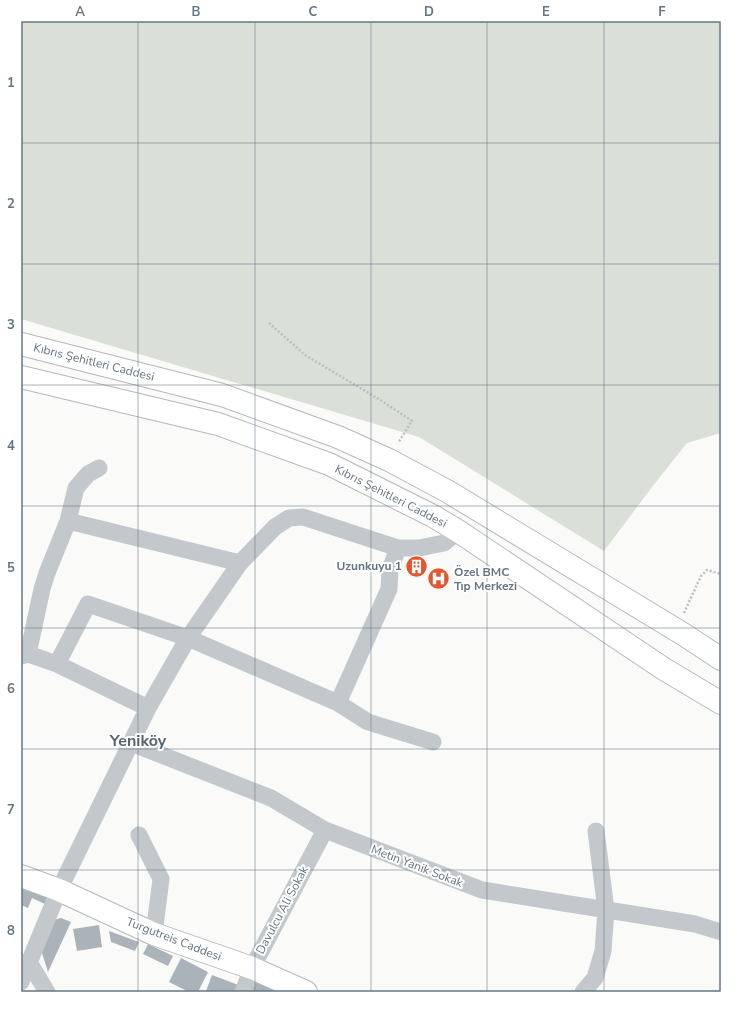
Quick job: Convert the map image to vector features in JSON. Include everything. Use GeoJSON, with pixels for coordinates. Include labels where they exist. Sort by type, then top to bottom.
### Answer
{"type":"FeatureCollection","features":[{"type":"Feature","properties":{"kind":"main road","name":"Kıbrıs Şehitleri Caddesi"},"geometry":{"type":"LineString","coordinates":[[21,344],[222,395],[338,437],[388,460],[446,491],[683,634],[721,659]]}},
{"type":"Feature","properties":{"kind":"main road","name":"Kıbrıs Şehitleri Caddesi"},"geometry":{"type":"LineString","coordinates":[[21,377],[218,424],[329,464],[433,516],[458,531],[664,669],[721,702]]}},
{"type":"Feature","properties":{"kind":"main road","name":"Turgutreis Caddesi"},"geometry":{"type":"LineString","coordinates":[[21,876],[59,890],[154,934],[252,968],[306,992]]}},
{"type":"Feature","properties":{"kind":"street"},"geometry":{"type":"LineString","coordinates":[[98,468],[88,474],[76,488],[68,521],[42,589],[24,655],[57,664],[148,708]]}},
{"type":"Feature","properties":{"kind":"street"},"geometry":{"type":"LineString","coordinates":[[21,982],[59,890],[148,708],[188,638],[240,563],[275,527],[289,518],[303,517],[398,548],[419,548],[444,543],[458,531]]}},
{"type":"Feature","properties":{"kind":"street"},"geometry":{"type":"LineString","coordinates":[[68,521],[240,563]]}},
{"type":"Feature","properties":{"kind":"street"},"geometry":{"type":"LineString","coordinates":[[338,702],[389,589],[390,570],[398,548]]}},
{"type":"Feature","properties":{"kind":"street"},"geometry":{"type":"LineString","coordinates":[[57,664],[88,604],[188,638],[338,702],[368,722],[434,742]]}},
{"type":"Feature","properties":{"kind":"street","name":"Metin Yanik Sokak"},"geometry":{"type":"LineString","coordinates":[[131,743],[271,798],[325,830],[482,890],[695,924],[721,932]]}},
{"type":"Feature","properties":{"kind":"street","name":"Davulcu Ali Sokak"},"geometry":{"type":"LineString","coordinates":[[243,992],[252,968],[325,830]]}},
{"type":"Feature","properties":{"kind":"street"},"geometry":{"type":"LineString","coordinates":[[583,992],[596,978],[603,951],[606,910],[596,831]]}},
{"type":"Feature","properties":{"kind":"street"},"geometry":{"type":"LineString","coordinates":[[139,835],[161,879],[154,934]]}},
{"type":"Feature","properties":{"kind":"street"},"geometry":{"type":"LineString","coordinates":[[29,962],[47,992]]}},
{"type":"Feature","properties":{"kind":"path"},"geometry":{"type":"LineString","coordinates":[[269,323],[305,356],[382,401],[412,421],[397,445]]}},
{"type":"Feature","properties":{"kind":"path"},"geometry":{"type":"LineString","coordinates":[[683,634],[683,614],[701,576],[706,570],[721,574]]}},
{"type":"Feature","properties":{"kind":"shaded area"},"geometry":{"type":"Polygon","coordinates":[[[21,21],[721,21],[721,433],[687,443],[604,551],[419,437],[21,319],[21,21]]]}},
{"type":"Feature","properties":{"kind":"building","name":"Uzunkuyu 1"},"geometry":{"type":"Polygon","coordinates":[[[417,556],[424,559],[427,566],[424,573],[417,576],[410,573],[407,566],[410,559],[417,556]]]}},
{"type":"Feature","properties":{"kind":"building"},"geometry":{"type":"Polygon","coordinates":[[[21,880],[52,893],[47,905],[32,898],[28,908],[21,905],[21,880]]]}},
{"type":"Feature","properties":{"kind":"building"},"geometry":{"type":"Polygon","coordinates":[[[61,918],[71,922],[48,972],[41,950],[54,920],[61,918]]]}},
{"type":"Feature","properties":{"kind":"building"},"geometry":{"type":"Polygon","coordinates":[[[99,925],[102,947],[77,951],[73,929],[99,925]]]}},
{"type":"Feature","properties":{"kind":"building"},"geometry":{"type":"Polygon","coordinates":[[[109,931],[139,942],[135,951],[111,942],[109,931]]]}},
{"type":"Feature","properties":{"kind":"building"},"geometry":{"type":"Polygon","coordinates":[[[148,944],[173,956],[168,966],[143,954],[148,944]]]}},
{"type":"Feature","properties":{"kind":"building"},"geometry":{"type":"Polygon","coordinates":[[[181,958],[208,972],[198,992],[189,992],[169,982],[181,958]]]}},
{"type":"Feature","properties":{"kind":"building"},"geometry":{"type":"Polygon","coordinates":[[[254,974],[281,992],[255,992],[248,990],[254,974]]]}},
{"type":"Feature","properties":{"kind":"building"},"geometry":{"type":"Polygon","coordinates":[[[212,975],[241,986],[239,992],[206,991],[212,975]]]}},
{"type":"Feature","properties":{"kind":"place","name":"Uzunkuyu 1"},"geometry":{"type":"Point","coordinates":[417,566]}},
{"type":"Feature","properties":{"kind":"place","name":"Özel BMC Tıp Merkezi"},"geometry":{"type":"Point","coordinates":[438,579]}},
{"type":"Feature","properties":{"kind":"district","name":"Yeniköy"},"geometry":{"type":"Point","coordinates":[138,740]}}]}
